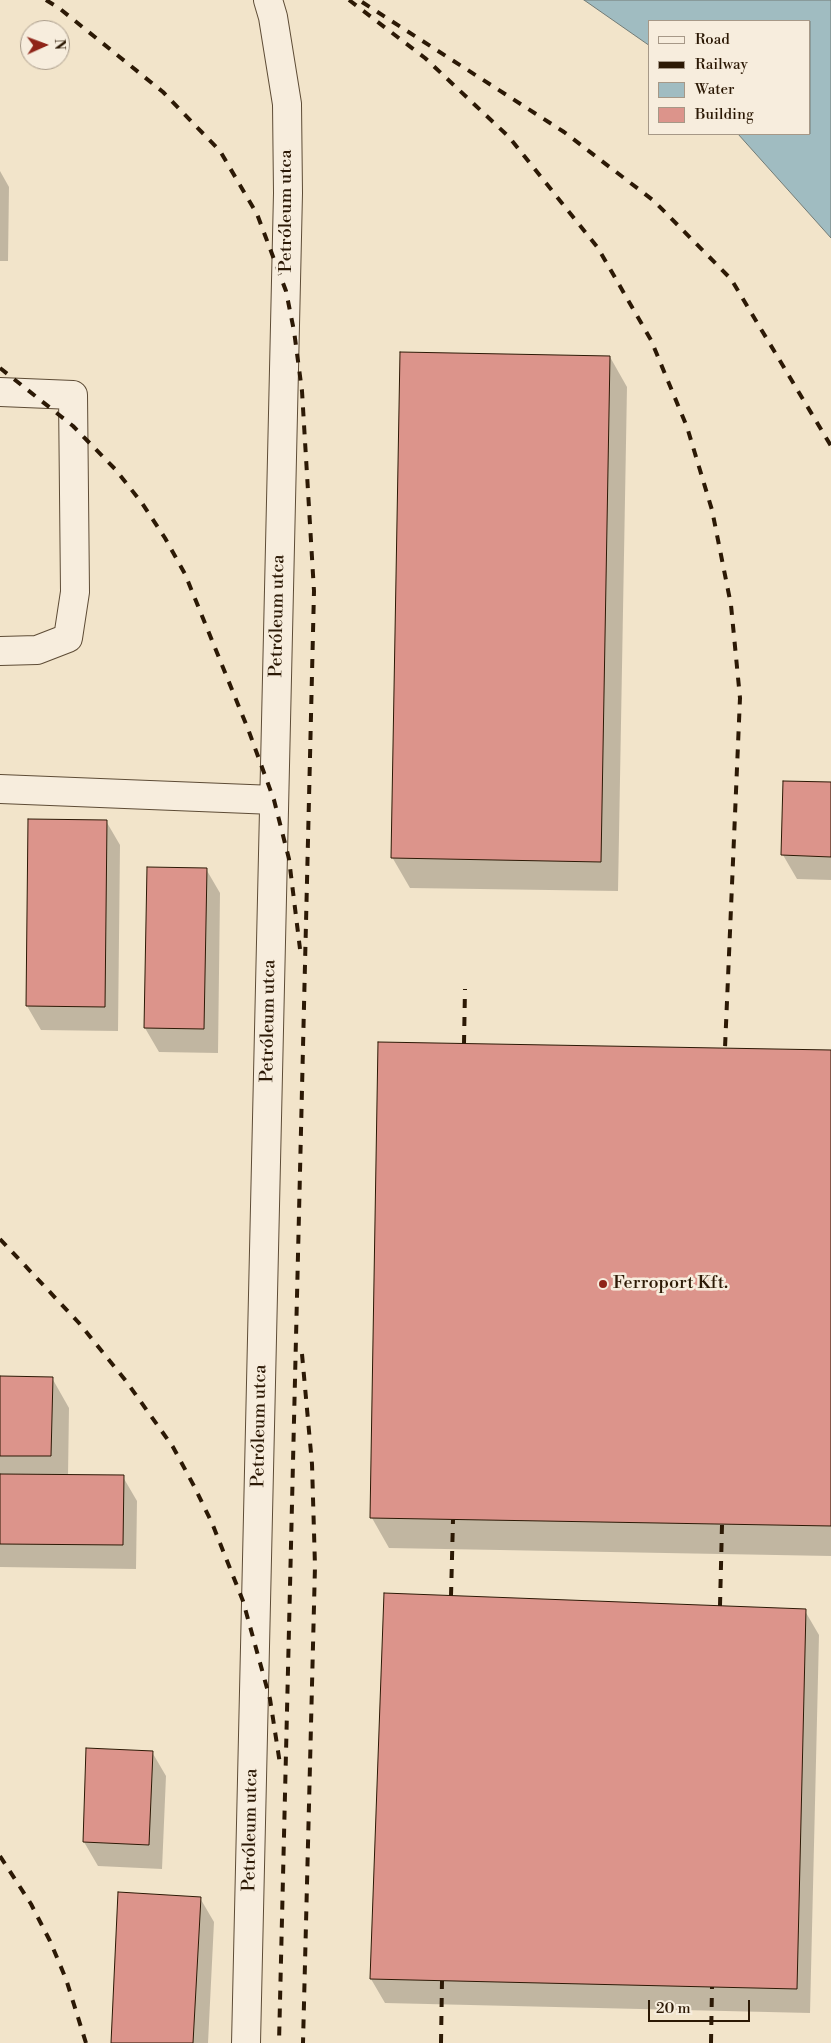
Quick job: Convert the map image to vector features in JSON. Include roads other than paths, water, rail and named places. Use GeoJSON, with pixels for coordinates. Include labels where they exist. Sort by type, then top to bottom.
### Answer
{"type":"FeatureCollection","features":[{"type":"Feature","properties":{"kind":"street","name":"Petróleum utca"},"geometry":{"type":"LineString","coordinates":[[246,2043],[288,194],[286,104],[273,17],[268,0]]}},
{"type":"Feature","properties":{"kind":"street"},"geometry":{"type":"LineString","coordinates":[[0,392],[73,395],[75,592],[68,638],[37,650],[0,651]]}},
{"type":"Feature","properties":{"kind":"street"},"geometry":{"type":"LineString","coordinates":[[0,789],[274,800]]}},
{"type":"Feature","properties":{"kind":"water"},"geometry":{"type":"Polygon","coordinates":[[[584,0],[831,0],[831,238],[739,135],[811,135],[811,20],[648,20],[648,45],[584,0]]]}},
{"type":"Feature","properties":{"kind":"railway"},"geometry":{"type":"LineString","coordinates":[[46,0],[59,8],[163,92],[220,151],[257,214],[286,291],[294,331],[302,391],[314,591],[279,2043]]}},
{"type":"Feature","properties":{"kind":"railway"},"geometry":{"type":"LineString","coordinates":[[349,0],[425,58],[509,137],[598,248],[651,340],[687,427],[712,510],[731,605],[740,698],[725,1048]]}},
{"type":"Feature","properties":{"kind":"railway"},"geometry":{"type":"LineString","coordinates":[[362,2],[564,132],[654,201],[731,279],[831,446]]}},
{"type":"Feature","properties":{"kind":"railway"},"geometry":{"type":"LineString","coordinates":[[0,368],[73,426],[115,469],[142,503],[165,538],[185,574],[248,729],[274,800],[289,859],[300,949]]}},
{"type":"Feature","properties":{"kind":"railway"},"geometry":{"type":"LineString","coordinates":[[464,1044],[465,989]]}},
{"type":"Feature","properties":{"kind":"railway"},"geometry":{"type":"LineString","coordinates":[[0,1239],[79,1323],[126,1381],[173,1447],[194,1486],[212,1523],[243,1601],[270,1699],[280,1764]]}},
{"type":"Feature","properties":{"kind":"railway"},"geometry":{"type":"LineString","coordinates":[[302,1354],[312,1464],[315,1566],[303,2043]]}},
{"type":"Feature","properties":{"kind":"railway"},"geometry":{"type":"LineString","coordinates":[[451,1596],[453,1520]]}},
{"type":"Feature","properties":{"kind":"railway"},"geometry":{"type":"LineString","coordinates":[[720,1606],[722,1525]]}},
{"type":"Feature","properties":{"kind":"railway"},"geometry":{"type":"LineString","coordinates":[[0,1856],[31,1904],[50,1941],[66,1979],[86,2043]]}},
{"type":"Feature","properties":{"kind":"railway"},"geometry":{"type":"LineString","coordinates":[[441,2043],[442,1981]]}},
{"type":"Feature","properties":{"kind":"railway"},"geometry":{"type":"LineString","coordinates":[[711,2043],[712,1987]]}},
{"type":"Feature","properties":{"kind":"place","name":"Ferroport Kft."},"geometry":{"type":"Point","coordinates":[603,1284]}}]}
